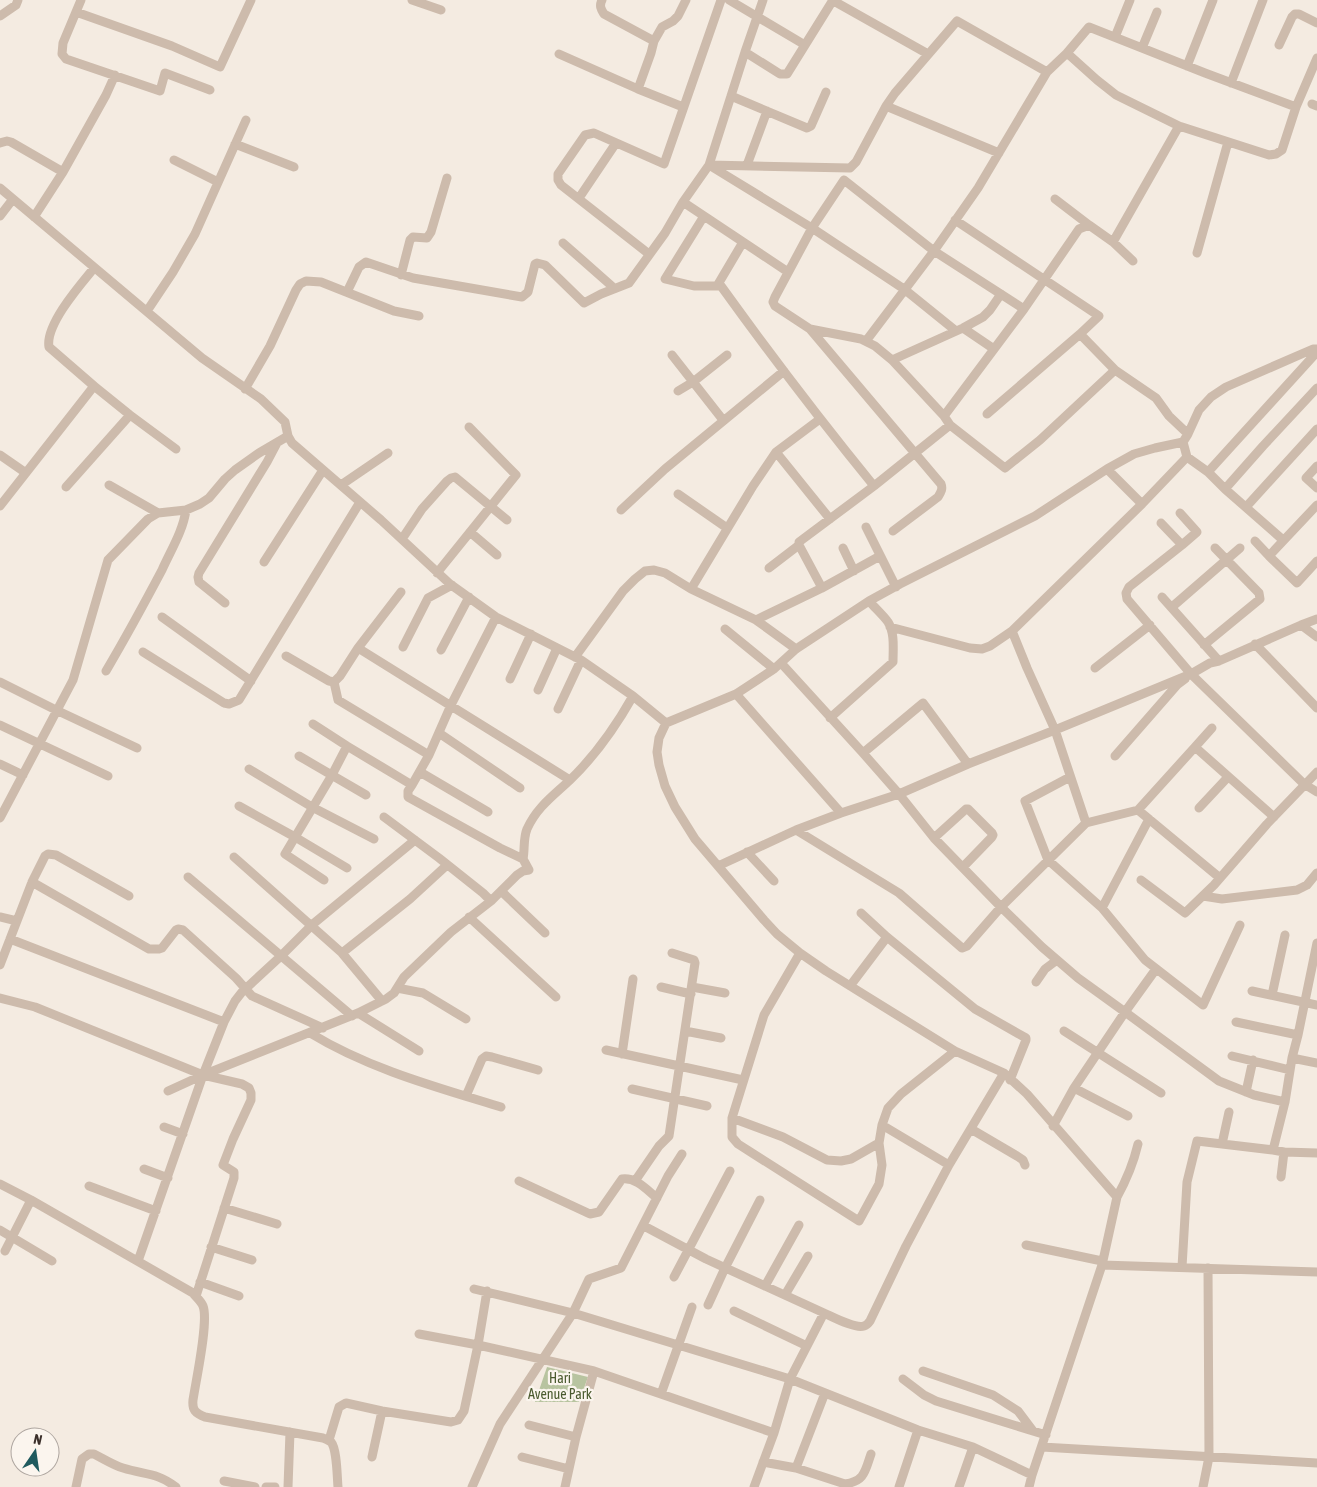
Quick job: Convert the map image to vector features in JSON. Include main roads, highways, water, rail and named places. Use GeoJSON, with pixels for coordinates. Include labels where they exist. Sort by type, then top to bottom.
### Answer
{"type":"FeatureCollection","features":[{"type":"Feature","properties":{"kind":"park label","name":"Hari Avenue Park"},"geometry":{"type":"Point","coordinates":[560,1386]}}]}
